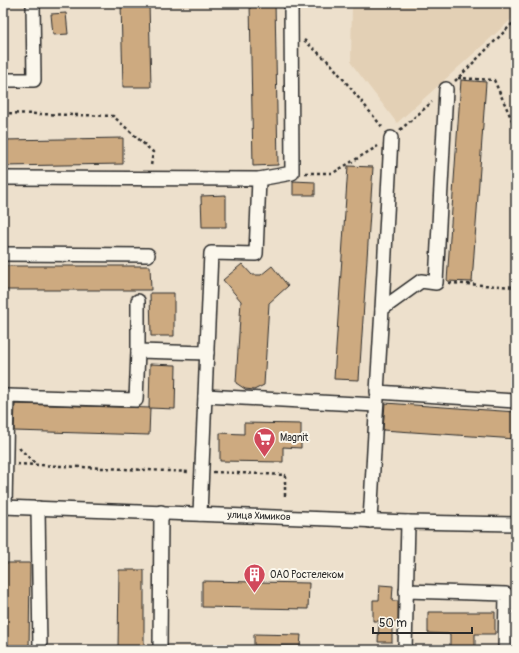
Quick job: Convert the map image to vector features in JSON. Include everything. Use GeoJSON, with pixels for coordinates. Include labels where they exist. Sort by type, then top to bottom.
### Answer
{"type":"FeatureCollection","features":[{"type":"Feature","properties":{"kind":"street"},"geometry":{"type":"LineString","coordinates":[[3,80],[34,80],[33,3]]}},
{"type":"Feature","properties":{"kind":"street"},"geometry":{"type":"LineString","coordinates":[[3,178],[259,180],[292,173],[291,3]]}},
{"type":"Feature","properties":{"kind":"street"},"geometry":{"type":"LineString","coordinates":[[382,309],[421,281],[436,283],[446,89]]}},
{"type":"Feature","properties":{"kind":"street"},"geometry":{"type":"LineString","coordinates":[[370,520],[391,138]]}},
{"type":"Feature","properties":{"kind":"street"},"geometry":{"type":"LineString","coordinates":[[200,514],[211,253],[256,254],[259,180]]}},
{"type":"Feature","properties":{"kind":"street"},"geometry":{"type":"LineString","coordinates":[[3,254],[148,255]]}},
{"type":"Feature","properties":{"kind":"street"},"geometry":{"type":"LineString","coordinates":[[4,507],[6,464],[5,396],[136,400],[138,301]]}},
{"type":"Feature","properties":{"kind":"street"},"geometry":{"type":"LineString","coordinates":[[138,351],[207,353]]}},
{"type":"Feature","properties":{"kind":"street"},"geometry":{"type":"LineString","coordinates":[[377,392],[516,401]]}},
{"type":"Feature","properties":{"kind":"street"},"geometry":{"type":"LineString","coordinates":[[205,396],[376,405]]}},
{"type":"Feature","properties":{"kind":"street","name":"улица Химиков"},"geometry":{"type":"LineString","coordinates":[[4,507],[408,522],[516,524]]}},
{"type":"Feature","properties":{"kind":"street"},"geometry":{"type":"LineString","coordinates":[[38,508],[40,650]]}},
{"type":"Feature","properties":{"kind":"street"},"geometry":{"type":"LineString","coordinates":[[160,650],[161,512]]}},
{"type":"Feature","properties":{"kind":"street"},"geometry":{"type":"LineString","coordinates":[[405,650],[408,522]]}},
{"type":"Feature","properties":{"kind":"street"},"geometry":{"type":"LineString","coordinates":[[406,591],[506,594],[505,650]]}},
{"type":"Feature","properties":{"kind":"path"},"geometry":{"type":"LineString","coordinates":[[292,173],[333,173],[391,138],[458,78],[516,20]]}},
{"type":"Feature","properties":{"kind":"path"},"geometry":{"type":"LineString","coordinates":[[291,29],[331,64],[391,138]]}},
{"type":"Feature","properties":{"kind":"path"},"geometry":{"type":"LineString","coordinates":[[458,78],[494,80],[516,129]]}},
{"type":"Feature","properties":{"kind":"path"},"geometry":{"type":"LineString","coordinates":[[3,112],[114,116],[153,152],[150,178]]}},
{"type":"Feature","properties":{"kind":"path"},"geometry":{"type":"LineString","coordinates":[[436,283],[516,287]]}},
{"type":"Feature","properties":{"kind":"path"},"geometry":{"type":"LineString","coordinates":[[6,436],[37,465]]}},
{"type":"Feature","properties":{"kind":"path"},"geometry":{"type":"LineString","coordinates":[[6,464],[197,472]]}},
{"type":"Feature","properties":{"kind":"path"},"geometry":{"type":"LineString","coordinates":[[213,472],[285,475],[286,497]]}},
{"type":"Feature","properties":{"kind":"shaded area"},"geometry":{"type":"Polygon","coordinates":[[[352,3],[516,3],[516,15],[397,123],[351,63],[352,3]]]}},
{"type":"Feature","properties":{"kind":"building"},"geometry":{"type":"Polygon","coordinates":[[[121,3],[149,3],[151,87],[123,87],[121,3]]]}},
{"type":"Feature","properties":{"kind":"building"},"geometry":{"type":"Polygon","coordinates":[[[250,3],[275,3],[278,165],[253,166],[250,3]]]}},
{"type":"Feature","properties":{"kind":"building"},"geometry":{"type":"Polygon","coordinates":[[[66,13],[68,34],[53,35],[51,14],[66,13]]]}},
{"type":"Feature","properties":{"kind":"building"},"geometry":{"type":"Polygon","coordinates":[[[461,80],[486,82],[472,282],[447,281],[461,80]]]}},
{"type":"Feature","properties":{"kind":"building"},"geometry":{"type":"Polygon","coordinates":[[[123,138],[123,164],[3,166],[3,140],[123,138]]]}},
{"type":"Feature","properties":{"kind":"building"},"geometry":{"type":"Polygon","coordinates":[[[348,166],[373,167],[359,380],[334,379],[348,166]]]}},
{"type":"Feature","properties":{"kind":"building"},"geometry":{"type":"Polygon","coordinates":[[[293,181],[315,182],[315,195],[293,195],[293,181]]]}},
{"type":"Feature","properties":{"kind":"building"},"geometry":{"type":"Polygon","coordinates":[[[226,195],[226,227],[202,227],[201,196],[226,195]]]}},
{"type":"Feature","properties":{"kind":"building"},"geometry":{"type":"Polygon","coordinates":[[[242,264],[252,275],[261,275],[272,266],[288,286],[269,303],[264,385],[254,390],[245,389],[236,383],[241,301],[223,280],[242,264]]]}},
{"type":"Feature","properties":{"kind":"building"},"geometry":{"type":"Polygon","coordinates":[[[3,266],[150,266],[151,290],[3,290],[3,266]]]}},
{"type":"Feature","properties":{"kind":"building"},"geometry":{"type":"Polygon","coordinates":[[[150,293],[174,293],[174,336],[151,336],[150,293]]]}},
{"type":"Feature","properties":{"kind":"building"},"geometry":{"type":"Polygon","coordinates":[[[150,364],[176,365],[175,409],[149,408],[150,364]]]}},
{"type":"Feature","properties":{"kind":"building"},"geometry":{"type":"Polygon","coordinates":[[[385,403],[516,412],[516,439],[383,430],[385,403]]]}},
{"type":"Feature","properties":{"kind":"building"},"geometry":{"type":"Polygon","coordinates":[[[15,404],[150,408],[149,435],[14,431],[15,404]]]}},
{"type":"Feature","properties":{"kind":"building"},"geometry":{"type":"Polygon","coordinates":[[[244,423],[301,424],[301,448],[283,447],[283,462],[220,461],[220,433],[244,434],[244,423]]]}},
{"type":"Feature","properties":{"kind":"building"},"geometry":{"type":"Polygon","coordinates":[[[4,563],[30,563],[29,650],[4,650],[4,563]]]}},
{"type":"Feature","properties":{"kind":"building"},"geometry":{"type":"Polygon","coordinates":[[[119,570],[144,570],[144,650],[118,650],[119,570]]]}},
{"type":"Feature","properties":{"kind":"building","name":"ОАО Ростелеком"},"geometry":{"type":"Polygon","coordinates":[[[202,581],[309,583],[308,609],[202,607],[202,581]]]}},
{"type":"Feature","properties":{"kind":"building"},"geometry":{"type":"Polygon","coordinates":[[[380,585],[393,586],[392,601],[398,601],[398,622],[392,621],[392,642],[378,642],[379,621],[373,621],[373,600],[379,600],[380,585]]]}},
{"type":"Feature","properties":{"kind":"building"},"geometry":{"type":"Polygon","coordinates":[[[428,612],[495,612],[495,634],[475,634],[475,650],[450,650],[450,634],[428,633],[428,612]]]}},
{"type":"Feature","properties":{"kind":"building"},"geometry":{"type":"Polygon","coordinates":[[[254,634],[301,635],[300,646],[254,645],[254,634]]]}},
{"type":"Feature","properties":{"kind":"place","name":"Magnit"},"geometry":{"type":"Point","coordinates":[264,458]}},
{"type":"Feature","properties":{"kind":"place","name":"ОАО Ростелеком"},"geometry":{"type":"Point","coordinates":[255,594]}}]}
